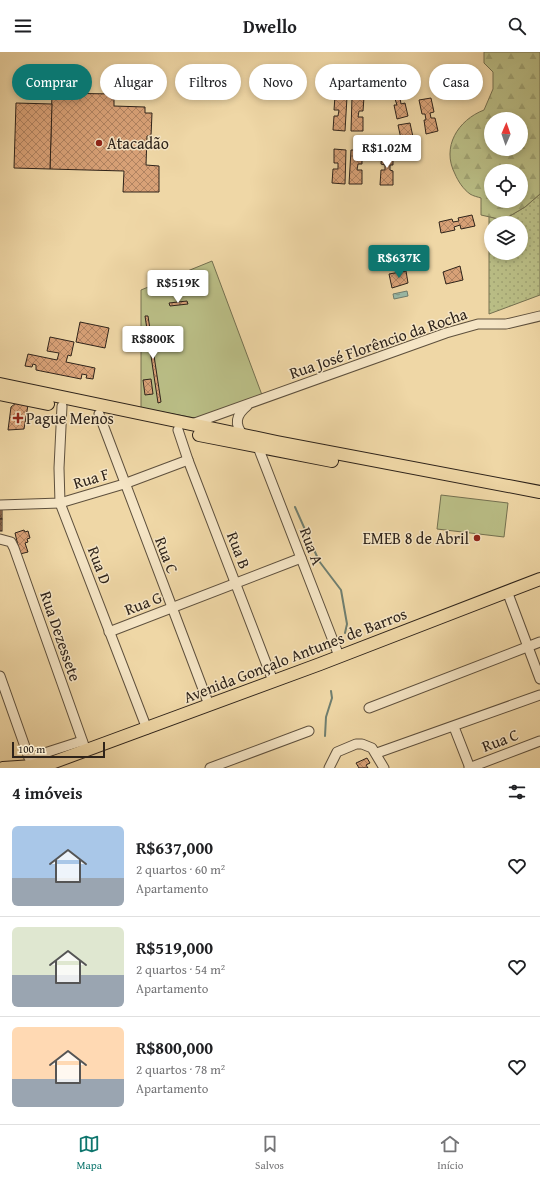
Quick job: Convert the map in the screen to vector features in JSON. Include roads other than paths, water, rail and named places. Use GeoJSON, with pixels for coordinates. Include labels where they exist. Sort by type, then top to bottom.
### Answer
{"type":"FeatureCollection","features":[{"type":"Feature","properties":{"kind":"main road"},"geometry":{"type":"LineString","coordinates":[[0,384],[243,435],[540,492]]}},
{"type":"Feature","properties":{"kind":"main road"},"geometry":{"type":"LineString","coordinates":[[0,394],[258,447],[540,499]]}},
{"type":"Feature","properties":{"kind":"main road","name":"Avenida Gonçalo Antunes de Barros"},"geometry":{"type":"LineString","coordinates":[[38,768],[55,762],[84,746],[147,728],[540,579]]}},
{"type":"Feature","properties":{"kind":"main road","name":"Avenida Gonçalo Antunes de Barros"},"geometry":{"type":"LineString","coordinates":[[3,768],[33,766],[55,762]]}},
{"type":"Feature","properties":{"kind":"street","name":"Rua José Florêncio da Rocha"},"geometry":{"type":"LineString","coordinates":[[191,424],[446,333],[478,324],[506,324],[540,316]]}},
{"type":"Feature","properties":{"kind":"street"},"geometry":{"type":"LineString","coordinates":[[243,435],[237,426],[237,420],[242,410],[250,403]]}},
{"type":"Feature","properties":{"kind":"street","name":"Rua D"},"geometry":{"type":"LineString","coordinates":[[62,406],[59,468],[60,503],[147,728]]}},
{"type":"Feature","properties":{"kind":"street","name":"Rua C"},"geometry":{"type":"LineString","coordinates":[[99,414],[124,484],[209,705]]}},
{"type":"Feature","properties":{"kind":"street","name":"Rua B"},"geometry":{"type":"LineString","coordinates":[[178,430],[188,460],[274,681]]}},
{"type":"Feature","properties":{"kind":"street","name":"Rua A"},"geometry":{"type":"LineString","coordinates":[[258,447],[339,656]]}},
{"type":"Feature","properties":{"kind":"street","name":"Rua F"},"geometry":{"type":"LineString","coordinates":[[0,505],[60,503],[124,484],[188,460]]}},
{"type":"Feature","properties":{"kind":"street","name":"Rua Dezessete"},"geometry":{"type":"LineString","coordinates":[[0,539],[11,542],[14,548],[84,746]]}},
{"type":"Feature","properties":{"kind":"street","name":"Rua G"},"geometry":{"type":"LineString","coordinates":[[109,632],[236,581],[301,558]]}},
{"type":"Feature","properties":{"kind":"street"},"geometry":{"type":"LineString","coordinates":[[507,591],[540,679]]}},
{"type":"Feature","properties":{"kind":"street"},"geometry":{"type":"LineString","coordinates":[[369,708],[540,642]]}},
{"type":"Feature","properties":{"kind":"street"},"geometry":{"type":"LineString","coordinates":[[0,676],[29,758],[84,746]]}},
{"type":"Feature","properties":{"kind":"street"},"geometry":{"type":"LineString","coordinates":[[376,753],[454,727],[540,695]]}},
{"type":"Feature","properties":{"kind":"street"},"geometry":{"type":"LineString","coordinates":[[454,727],[470,768]]}},
{"type":"Feature","properties":{"kind":"street"},"geometry":{"type":"LineString","coordinates":[[210,768],[309,731]]}},
{"type":"Feature","properties":{"kind":"street","name":"Rua C"},"geometry":{"type":"LineString","coordinates":[[470,768],[540,741]]}},
{"type":"Feature","properties":{"kind":"street"},"geometry":{"type":"LineString","coordinates":[[329,768],[337,752],[356,744],[367,745],[376,753],[384,768]]}},
{"type":"Feature","properties":{"kind":"water"},"geometry":{"type":"Polygon","coordinates":[[[407,291],[408,296],[394,299],[393,294],[407,291]]]}},
{"type":"Feature","properties":{"kind":"waterway"},"geometry":{"type":"LineString","coordinates":[[295,507],[319,561],[341,590],[347,624],[345,633]]}},
{"type":"Feature","properties":{"kind":"waterway"},"geometry":{"type":"LineString","coordinates":[[325,736],[326,717],[332,698],[331,691]]}},
{"type":"Feature","properties":{"kind":"place","name":"Atacadão"},"geometry":{"type":"Point","coordinates":[99,143]}},
{"type":"Feature","properties":{"kind":"place","name":"Pague Menos"},"geometry":{"type":"Point","coordinates":[18,418]}},
{"type":"Feature","properties":{"kind":"place","name":"EMEB 8 de Abril"},"geometry":{"type":"Point","coordinates":[477,538]}}]}
